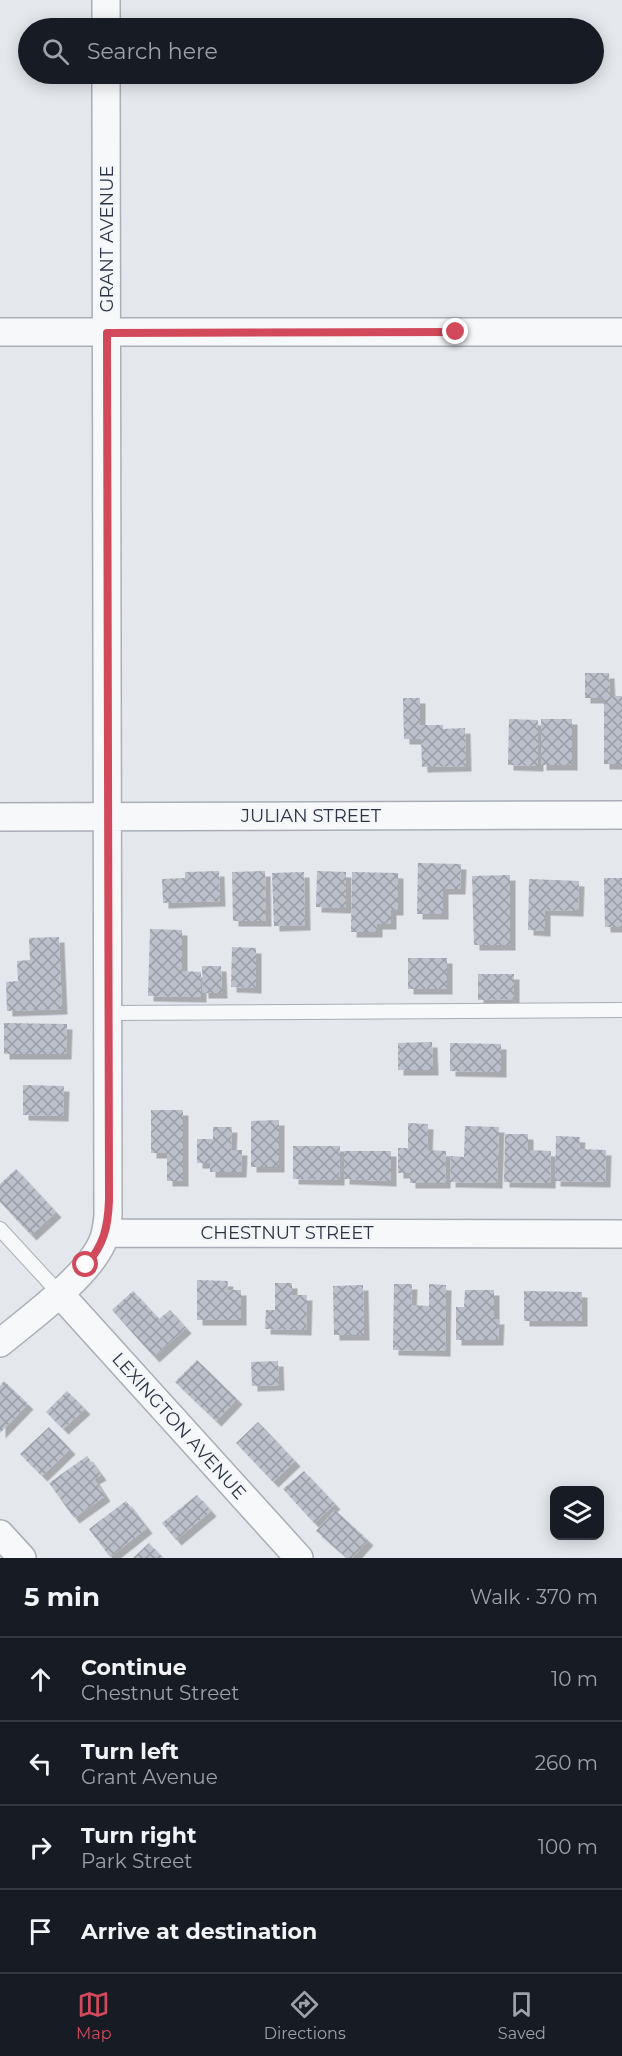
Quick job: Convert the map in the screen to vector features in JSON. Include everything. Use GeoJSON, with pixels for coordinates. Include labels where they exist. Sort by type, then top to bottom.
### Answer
{"type":"FeatureCollection","features":[{"type":"Feature","properties":{"kind":"street"},"geometry":{"type":"LineString","coordinates":[[106,0],[106,18]]}},
{"type":"Feature","properties":{"kind":"street","name":"GRANT AVENUE"},"geometry":{"type":"LineString","coordinates":[[106,84],[109,1200],[106,1233]]}},
{"type":"Feature","properties":{"kind":"street"},"geometry":{"type":"LineString","coordinates":[[0,333],[622,332]]}},
{"type":"Feature","properties":{"kind":"street","name":"JULIAN STREET"},"geometry":{"type":"LineString","coordinates":[[0,817],[622,815]]}},
{"type":"Feature","properties":{"kind":"street"},"geometry":{"type":"LineString","coordinates":[[0,1343],[59,1293],[96,1254],[106,1233]]}},
{"type":"Feature","properties":{"kind":"street","name":"CHESTNUT STREET"},"geometry":{"type":"LineString","coordinates":[[106,1233],[622,1234]]}},
{"type":"Feature","properties":{"kind":"street","name":"LEXINGTON AVENUE"},"geometry":{"type":"LineString","coordinates":[[59,1293],[299,1558]]}},
{"type":"Feature","properties":{"kind":"street"},"geometry":{"type":"LineString","coordinates":[[0,1534],[22,1558]]}},
{"type":"Feature","properties":{"kind":"lane"},"geometry":{"type":"LineString","coordinates":[[108,1013],[622,1010]]}},
{"type":"Feature","properties":{"kind":"lane"},"geometry":{"type":"LineString","coordinates":[[0,1229],[59,1293]]}},
{"type":"Feature","properties":{"kind":"building"},"geometry":{"type":"Polygon","coordinates":[[[585,673],[609,673],[610,696],[622,696],[622,764],[604,764],[604,698],[585,698],[585,673]]]}},
{"type":"Feature","properties":{"kind":"building"},"geometry":{"type":"Polygon","coordinates":[[[403,698],[420,698],[420,725],[443,725],[443,729],[465,728],[466,766],[422,767],[421,739],[404,739],[403,698]]]}},
{"type":"Feature","properties":{"kind":"building"},"geometry":{"type":"Polygon","coordinates":[[[509,719],[538,720],[538,766],[508,765],[509,719]]]}},
{"type":"Feature","properties":{"kind":"building"},"geometry":{"type":"Polygon","coordinates":[[[541,719],[572,719],[572,765],[541,765],[541,719]]]}},
{"type":"Feature","properties":{"kind":"building"},"geometry":{"type":"Polygon","coordinates":[[[418,863],[461,864],[460,889],[443,889],[443,914],[417,914],[418,863]]]}},
{"type":"Feature","properties":{"kind":"building"},"geometry":{"type":"Polygon","coordinates":[[[219,871],[220,901],[163,903],[162,879],[185,878],[185,872],[219,871]]]}},
{"type":"Feature","properties":{"kind":"building"},"geometry":{"type":"Polygon","coordinates":[[[265,871],[266,921],[233,921],[232,872],[265,871]]]}},
{"type":"Feature","properties":{"kind":"building"},"geometry":{"type":"Polygon","coordinates":[[[317,871],[346,872],[346,908],[316,907],[317,871]]]}},
{"type":"Feature","properties":{"kind":"building"},"geometry":{"type":"Polygon","coordinates":[[[304,872],[305,925],[274,926],[272,873],[304,872]]]}},
{"type":"Feature","properties":{"kind":"building"},"geometry":{"type":"Polygon","coordinates":[[[352,872],[398,873],[398,910],[391,910],[391,924],[377,924],[377,932],[351,932],[352,872]]]}},
{"type":"Feature","properties":{"kind":"building"},"geometry":{"type":"Polygon","coordinates":[[[510,875],[510,945],[474,945],[472,876],[510,875]]]}},
{"type":"Feature","properties":{"kind":"building"},"geometry":{"type":"Polygon","coordinates":[[[604,878],[622,878],[622,927],[605,927],[604,878]]]}},
{"type":"Feature","properties":{"kind":"building"},"geometry":{"type":"Polygon","coordinates":[[[529,879],[579,881],[578,911],[545,910],[545,931],[528,930],[529,879]]]}},
{"type":"Feature","properties":{"kind":"building"},"geometry":{"type":"Polygon","coordinates":[[[150,929],[182,930],[182,971],[201,972],[201,997],[148,996],[150,929]]]}},
{"type":"Feature","properties":{"kind":"building"},"geometry":{"type":"Polygon","coordinates":[[[59,937],[62,1009],[7,1011],[6,982],[18,981],[17,961],[30,960],[29,938],[59,937]]]}},
{"type":"Feature","properties":{"kind":"building"},"geometry":{"type":"Polygon","coordinates":[[[232,947],[256,948],[256,988],[231,987],[232,947]]]}},
{"type":"Feature","properties":{"kind":"building"},"geometry":{"type":"Polygon","coordinates":[[[408,958],[447,958],[447,989],[408,989],[408,958]]]}},
{"type":"Feature","properties":{"kind":"building"},"geometry":{"type":"Polygon","coordinates":[[[202,966],[221,966],[222,993],[203,993],[202,966]]]}},
{"type":"Feature","properties":{"kind":"building"},"geometry":{"type":"Polygon","coordinates":[[[478,974],[514,974],[514,999],[478,1000],[478,974]]]}},
{"type":"Feature","properties":{"kind":"building"},"geometry":{"type":"Polygon","coordinates":[[[4,1023],[67,1024],[66,1054],[4,1054],[4,1023]]]}},
{"type":"Feature","properties":{"kind":"building"},"geometry":{"type":"Polygon","coordinates":[[[432,1042],[433,1070],[398,1070],[398,1043],[432,1042]]]}},
{"type":"Feature","properties":{"kind":"building"},"geometry":{"type":"Polygon","coordinates":[[[450,1043],[501,1044],[501,1072],[450,1071],[450,1043]]]}},
{"type":"Feature","properties":{"kind":"building"},"geometry":{"type":"Polygon","coordinates":[[[23,1085],[64,1086],[63,1116],[23,1115],[23,1085]]]}},
{"type":"Feature","properties":{"kind":"building"},"geometry":{"type":"Polygon","coordinates":[[[151,1110],[183,1110],[183,1181],[167,1181],[167,1153],[151,1153],[151,1110]]]}},
{"type":"Feature","properties":{"kind":"building"},"geometry":{"type":"Polygon","coordinates":[[[279,1120],[279,1167],[251,1167],[251,1121],[279,1120]]]}},
{"type":"Feature","properties":{"kind":"building"},"geometry":{"type":"Polygon","coordinates":[[[408,1123],[428,1124],[427,1150],[446,1151],[445,1183],[410,1183],[410,1173],[398,1173],[398,1148],[408,1148],[408,1123]]]}},
{"type":"Feature","properties":{"kind":"building"},"geometry":{"type":"Polygon","coordinates":[[[465,1126],[499,1127],[497,1183],[450,1182],[451,1156],[464,1157],[465,1126]]]}},
{"type":"Feature","properties":{"kind":"building"},"geometry":{"type":"Polygon","coordinates":[[[213,1127],[232,1127],[231,1150],[242,1150],[241,1172],[210,1172],[210,1163],[197,1163],[197,1139],[213,1139],[213,1127]]]}},
{"type":"Feature","properties":{"kind":"building"},"geometry":{"type":"Polygon","coordinates":[[[505,1134],[528,1134],[528,1150],[551,1151],[550,1183],[504,1182],[505,1134]]]}},
{"type":"Feature","properties":{"kind":"building"},"geometry":{"type":"Polygon","coordinates":[[[556,1136],[580,1137],[579,1149],[606,1150],[605,1182],[555,1181],[556,1136]]]}},
{"type":"Feature","properties":{"kind":"building"},"geometry":{"type":"Polygon","coordinates":[[[293,1146],[340,1146],[339,1180],[293,1179],[293,1146]]]}},
{"type":"Feature","properties":{"kind":"building"},"geometry":{"type":"Polygon","coordinates":[[[344,1151],[391,1151],[391,1181],[344,1179],[344,1151]]]}},
{"type":"Feature","properties":{"kind":"building"},"geometry":{"type":"Polygon","coordinates":[[[16,1169],[56,1212],[31,1235],[0,1202],[0,1184],[16,1169]]]}},
{"type":"Feature","properties":{"kind":"building"},"geometry":{"type":"Polygon","coordinates":[[[197,1280],[228,1281],[227,1290],[241,1290],[241,1320],[197,1320],[197,1280]]]}},
{"type":"Feature","properties":{"kind":"building"},"geometry":{"type":"Polygon","coordinates":[[[275,1283],[292,1283],[292,1295],[307,1295],[306,1330],[265,1329],[266,1310],[275,1310],[275,1283]]]}},
{"type":"Feature","properties":{"kind":"building"},"geometry":{"type":"Polygon","coordinates":[[[394,1284],[412,1284],[411,1305],[429,1306],[429,1284],[446,1285],[445,1351],[393,1350],[394,1284]]]}},
{"type":"Feature","properties":{"kind":"building"},"geometry":{"type":"Polygon","coordinates":[[[363,1285],[364,1335],[334,1335],[333,1286],[363,1285]]]}},
{"type":"Feature","properties":{"kind":"building"},"geometry":{"type":"Polygon","coordinates":[[[465,1290],[494,1290],[494,1319],[499,1319],[498,1340],[456,1340],[456,1307],[464,1307],[465,1290]]]}},
{"type":"Feature","properties":{"kind":"building"},"geometry":{"type":"Polygon","coordinates":[[[133,1291],[159,1319],[170,1310],[186,1328],[154,1357],[112,1310],[133,1291]]]}},
{"type":"Feature","properties":{"kind":"building"},"geometry":{"type":"Polygon","coordinates":[[[524,1291],[582,1292],[582,1321],[524,1321],[524,1291]]]}},
{"type":"Feature","properties":{"kind":"building"},"geometry":{"type":"Polygon","coordinates":[[[197,1360],[237,1399],[216,1421],[175,1382],[197,1360]]]}},
{"type":"Feature","properties":{"kind":"building"},"geometry":{"type":"Polygon","coordinates":[[[278,1361],[279,1385],[252,1386],[251,1362],[278,1361]]]}},
{"type":"Feature","properties":{"kind":"building"},"geometry":{"type":"Polygon","coordinates":[[[4,1381],[28,1404],[0,1433],[0,1386],[4,1381]]]}},
{"type":"Feature","properties":{"kind":"building"},"geometry":{"type":"Polygon","coordinates":[[[67,1391],[85,1409],[63,1429],[46,1412],[67,1391]]]}},
{"type":"Feature","properties":{"kind":"building"},"geometry":{"type":"Polygon","coordinates":[[[258,1422],[295,1461],[273,1482],[236,1443],[258,1422]]]}},
{"type":"Feature","properties":{"kind":"building"},"geometry":{"type":"Polygon","coordinates":[[[49,1427],[70,1449],[42,1476],[20,1454],[49,1427]]]}},
{"type":"Feature","properties":{"kind":"building"},"geometry":{"type":"Polygon","coordinates":[[[87,1456],[101,1475],[94,1479],[105,1496],[74,1518],[49,1483],[87,1456]]]}},
{"type":"Feature","properties":{"kind":"building"},"geometry":{"type":"Polygon","coordinates":[[[304,1471],[335,1504],[314,1523],[283,1489],[304,1471]]]}},
{"type":"Feature","properties":{"kind":"building"},"geometry":{"type":"Polygon","coordinates":[[[197,1495],[211,1511],[176,1540],[162,1523],[197,1495]]]}},
{"type":"Feature","properties":{"kind":"building"},"geometry":{"type":"Polygon","coordinates":[[[126,1501],[147,1528],[110,1557],[89,1529],[126,1501]]]}},
{"type":"Feature","properties":{"kind":"building"},"geometry":{"type":"Polygon","coordinates":[[[335,1510],[368,1540],[352,1558],[347,1558],[316,1531],[335,1510]]]}},
{"type":"Feature","properties":{"kind":"building"},"geometry":{"type":"Polygon","coordinates":[[[149,1543],[163,1558],[133,1558],[149,1543]]]}},
{"type":"Feature","properties":{"kind":"route"},"geometry":{"type":"LineString","coordinates":[[86,1265],[96,1254],[106,1233],[109,1200],[107,333],[456,332]]}}]}
